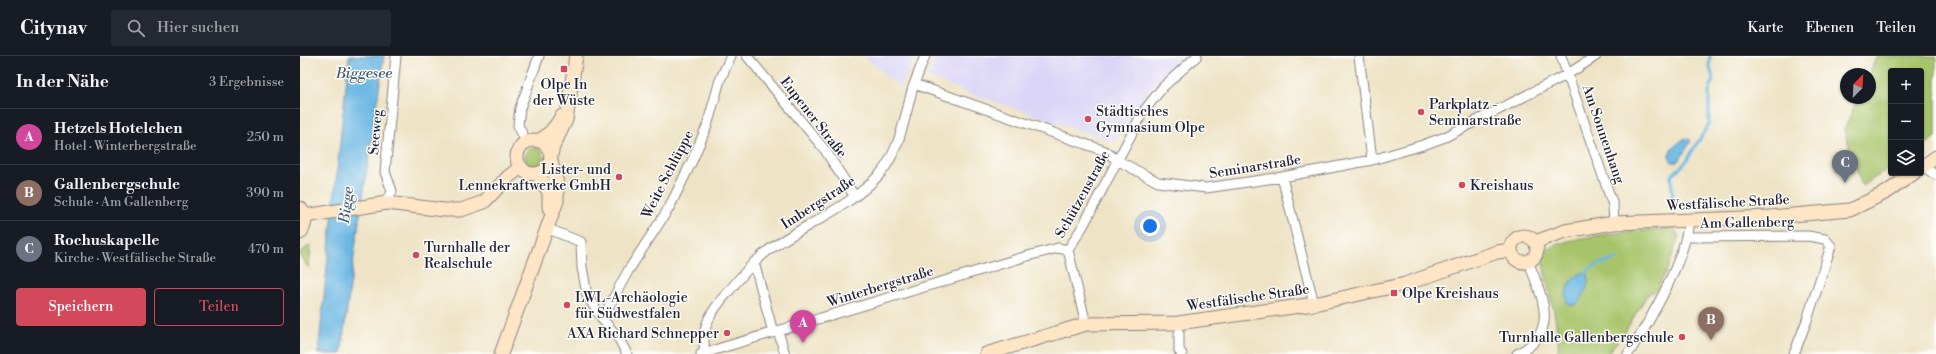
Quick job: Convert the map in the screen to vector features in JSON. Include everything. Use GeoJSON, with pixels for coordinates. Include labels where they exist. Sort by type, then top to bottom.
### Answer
{"type":"FeatureCollection","features":[{"type":"Feature","properties":{"kind":"street","name":"Seeweg"},"geometry":{"type":"LineString","coordinates":[[378,204],[390,196],[392,191],[385,172],[396,56]]}},
{"type":"Feature","properties":{"kind":"street"},"geometry":{"type":"LineString","coordinates":[[501,354],[546,228],[556,207],[558,195],[558,184],[546,145],[532,141],[521,134],[518,125],[520,108],[539,56]]}},
{"type":"Feature","properties":{"kind":"street"},"geometry":{"type":"LineString","coordinates":[[568,101],[555,127],[545,138],[532,141],[519,151],[518,162],[528,173],[538,174],[545,170],[551,158],[553,147],[566,120],[576,56]]}},
{"type":"Feature","properties":{"kind":"street","name":"Weite Schlüppe"},"geometry":{"type":"LineString","coordinates":[[602,319],[628,271],[669,208],[692,161],[707,126],[720,80],[730,56]]}},
{"type":"Feature","properties":{"kind":"street","name":"Eupener Straße"},"geometry":{"type":"LineString","coordinates":[[747,56],[824,150],[855,197]]}},
{"type":"Feature","properties":{"kind":"street","name":"Imbergstraße"},"geometry":{"type":"LineString","coordinates":[[703,353],[703,342],[708,319],[714,308],[754,262],[778,243],[855,197],[881,174],[894,150],[914,84],[925,56]]}},
{"type":"Feature","properties":{"kind":"street","name":"Schützenstraße"},"geometry":{"type":"LineString","coordinates":[[1086,324],[1068,250],[1083,226],[1143,112],[1163,87],[1197,56]]}},
{"type":"Feature","properties":{"kind":"street"},"geometry":{"type":"LineString","coordinates":[[1359,56],[1372,160]]}},
{"type":"Feature","properties":{"kind":"street","name":"Am Sonnenhang"},"geometry":{"type":"LineString","coordinates":[[1561,56],[1613,205],[1614,223]]}},
{"type":"Feature","properties":{"kind":"street","name":"Seminarstraße"},"geometry":{"type":"LineString","coordinates":[[914,84],[1105,151],[1117,160],[1158,182],[1206,188],[1282,177],[1372,160],[1423,145],[1445,137],[1568,74],[1596,56]]}},
{"type":"Feature","properties":{"kind":"street","name":"Westfälische Straße"},"geometry":{"type":"LineString","coordinates":[[1924,166],[1936,157]]}},
{"type":"Feature","properties":{"kind":"street"},"geometry":{"type":"LineString","coordinates":[[300,233],[304,227],[302,212],[324,213],[378,204],[444,210],[461,210],[484,202],[508,177],[521,167]]}},
{"type":"Feature","properties":{"kind":"street"},"geometry":{"type":"LineString","coordinates":[[1924,170],[1936,175]]}},
{"type":"Feature","properties":{"kind":"street"},"geometry":{"type":"LineString","coordinates":[[538,174],[547,187],[550,198],[546,228]]}},
{"type":"Feature","properties":{"kind":"street","name":"Westfälische Straße"},"geometry":{"type":"LineString","coordinates":[[1535,242],[1565,231],[1614,223],[1770,217],[1850,210],[1887,192],[1910,176]]}},
{"type":"Feature","properties":{"kind":"street"},"geometry":{"type":"LineString","coordinates":[[1282,177],[1314,304]]}},
{"type":"Feature","properties":{"kind":"street","name":"Am Gallenberg"},"geometry":{"type":"LineString","coordinates":[[1628,354],[1676,266],[1687,235],[1689,220]]}},
{"type":"Feature","properties":{"kind":"street"},"geometry":{"type":"LineString","coordinates":[[546,228],[581,242],[582,267],[587,295],[602,319],[618,337],[627,354]]}},
{"type":"Feature","properties":{"kind":"street","name":"Am Gallenberg"},"geometry":{"type":"LineString","coordinates":[[1687,235],[1691,237],[1716,238],[1764,235],[1808,236],[1825,239],[1831,246],[1812,306],[1794,354]]}},
{"type":"Feature","properties":{"kind":"street"},"geometry":{"type":"LineString","coordinates":[[1521,236],[1530,237],[1535,242],[1537,253],[1528,261],[1519,261],[1515,258],[1511,250],[1514,240],[1521,236]]}},
{"type":"Feature","properties":{"kind":"street","name":"Winterbergstraße"},"geometry":{"type":"LineString","coordinates":[[703,353],[1058,248],[1068,250]]}},
{"type":"Feature","properties":{"kind":"street","name":"Westfälische Straße"},"geometry":{"type":"LineString","coordinates":[[986,354],[1086,324],[1115,322],[1178,323],[1314,304],[1405,284],[1497,252],[1511,250]]}},
{"type":"Feature","properties":{"kind":"street"},"geometry":{"type":"LineString","coordinates":[[1517,354],[1530,347],[1538,339],[1545,322],[1538,288],[1528,261]]}},
{"type":"Feature","properties":{"kind":"street"},"geometry":{"type":"LineString","coordinates":[[754,262],[775,331],[785,354]]}},
{"type":"Feature","properties":{"kind":"street"},"geometry":{"type":"LineString","coordinates":[[1179,333],[1179,351],[1182,354]]}},
{"type":"Feature","properties":{"kind":"shaded area"},"geometry":{"type":"Polygon","coordinates":[[[864,56],[916,56],[900,88],[864,56]]]}},
{"type":"Feature","properties":{"kind":"shaded area","name":"Städtisches Gymnasium Olpe"},"geometry":{"type":"Polygon","coordinates":[[[936,56],[1186,56],[1144,96],[1115,142],[966,92],[927,77],[936,56]]]}},
{"type":"Feature","properties":{"kind":"green space"},"geometry":{"type":"Polygon","coordinates":[[[1877,56],[1936,56],[1936,137],[1924,145],[1924,68],[1888,68],[1888,169],[1862,186],[1844,130],[1855,104],[1876,104],[1876,68],[1872,68],[1877,56]]]}},
{"type":"Feature","properties":{"kind":"green space"},"geometry":{"type":"Polygon","coordinates":[[[534,148],[540,151],[543,157],[540,163],[534,166],[528,163],[525,157],[528,151],[534,148]]]}},
{"type":"Feature","properties":{"kind":"green space"},"geometry":{"type":"Polygon","coordinates":[[[1674,228],[1679,236],[1668,268],[1656,290],[1647,295],[1625,332],[1607,354],[1559,354],[1554,309],[1545,276],[1543,260],[1544,252],[1554,246],[1586,237],[1674,228]]]}},
{"type":"Feature","properties":{"kind":"green space"},"geometry":{"type":"Polygon","coordinates":[[[311,245],[309,268],[300,257],[300,252],[311,245]]]}},
{"type":"Feature","properties":{"kind":"water","name":"Biggesee"},"geometry":{"type":"Polygon","coordinates":[[[349,56],[384,56],[341,354],[318,354],[349,56]]]}},
{"type":"Feature","properties":{"kind":"water"},"geometry":{"type":"Polygon","coordinates":[[[1685,138],[1691,141],[1680,159],[1677,162],[1672,162],[1669,157],[1671,149],[1685,138]]]}},
{"type":"Feature","properties":{"kind":"water"},"geometry":{"type":"Polygon","coordinates":[[[1587,272],[1588,285],[1584,295],[1575,305],[1569,305],[1566,295],[1569,285],[1577,276],[1587,272]]]}},
{"type":"Feature","properties":{"kind":"waterway"},"geometry":{"type":"LineString","coordinates":[[1673,200],[1671,176],[1685,163],[1709,124],[1709,93],[1713,79],[1709,63],[1710,56]]}},
{"type":"Feature","properties":{"kind":"waterway"},"geometry":{"type":"LineString","coordinates":[[1587,272],[1597,265],[1617,259]]}},
{"type":"Feature","properties":{"kind":"place","name":"Olpe In der Wüste"},"geometry":{"type":"Point","coordinates":[564,69]}},
{"type":"Feature","properties":{"kind":"place","name":"Parkplatz - Seminarstraße"},"geometry":{"type":"Point","coordinates":[1421,112]}},
{"type":"Feature","properties":{"kind":"place","name":"Städtisches Gymnasium Olpe"},"geometry":{"type":"Point","coordinates":[1088,119]}},
{"type":"Feature","properties":{"kind":"place","name":"Lister- und Lennekraftwerke GmbH"},"geometry":{"type":"Point","coordinates":[619,177]}},
{"type":"Feature","properties":{"kind":"place","name":"Rochuskapelle"},"geometry":{"type":"Point","coordinates":[1845,183]}},
{"type":"Feature","properties":{"kind":"place","name":"Kreishaus"},"geometry":{"type":"Point","coordinates":[1462,185]}},
{"type":"Feature","properties":{"kind":"place","name":"Turnhalle der Realschule"},"geometry":{"type":"Point","coordinates":[416,255]}},
{"type":"Feature","properties":{"kind":"place","name":"Olpe Kreishaus"},"geometry":{"type":"Point","coordinates":[1394,293]}},
{"type":"Feature","properties":{"kind":"place","name":"LWL-Archäologie für Südwestfalen"},"geometry":{"type":"Point","coordinates":[567,305]}},
{"type":"Feature","properties":{"kind":"place","name":"AXA Richard Schnepper"},"geometry":{"type":"Point","coordinates":[727,333]}},
{"type":"Feature","properties":{"kind":"place","name":"Turnhalle Gallenbergschule"},"geometry":{"type":"Point","coordinates":[1682,337]}},
{"type":"Feature","properties":{"kind":"place","name":"Gallenbergschule"},"geometry":{"type":"Point","coordinates":[1711,340]}},
{"type":"Feature","properties":{"kind":"place","name":"Hetzels Hotelchen"},"geometry":{"type":"Point","coordinates":[803,343]}},
{"type":"Feature","properties":{"kind":"water label","name":"Bigge"},"geometry":{"type":"Point","coordinates":[346,205]}}]}
